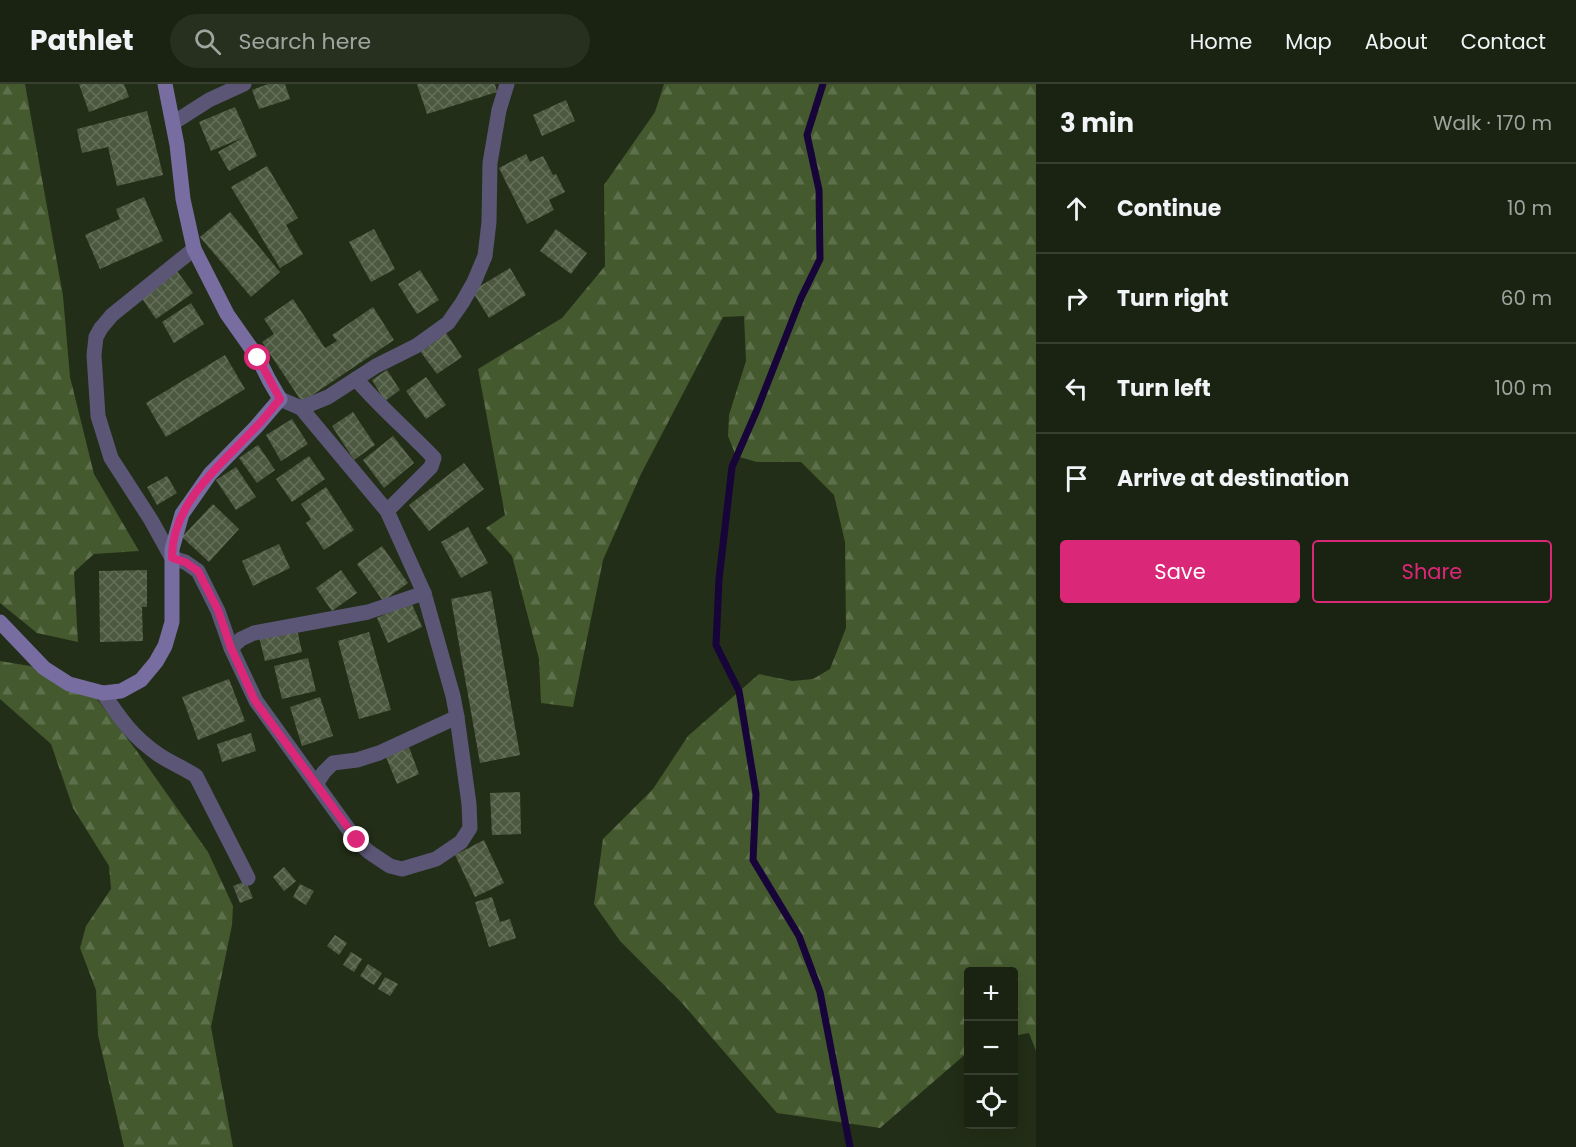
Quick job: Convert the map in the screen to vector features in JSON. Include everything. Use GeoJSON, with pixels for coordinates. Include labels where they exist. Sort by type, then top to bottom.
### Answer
{"type":"FeatureCollection","features":[{"type":"Feature","properties":{"kind":"street"},"geometry":{"type":"LineString","coordinates":[[165,84],[173,123],[183,199],[194,249],[227,314],[258,358],[280,399],[301,408],[387,511],[424,593],[453,696],[469,804],[470,828],[461,842],[436,859],[402,869],[390,866],[369,852],[357,840],[255,701],[231,648],[218,610],[198,571],[185,562],[172,558],[151,520],[111,458],[98,416],[94,355],[96,337],[112,315],[194,249]]}},
{"type":"Feature","properties":{"kind":"street"},"geometry":{"type":"LineString","coordinates":[[173,123],[209,100],[244,84]]}},
{"type":"Feature","properties":{"kind":"street"},"geometry":{"type":"LineString","coordinates":[[301,408],[328,397],[376,366],[416,346],[448,323],[474,282],[485,256],[489,222],[490,163],[499,110],[507,84]]}},
{"type":"Feature","properties":{"kind":"street"},"geometry":{"type":"LineString","coordinates":[[356,379],[375,401],[434,458],[431,467],[387,511]]}},
{"type":"Feature","properties":{"kind":"street"},"geometry":{"type":"LineString","coordinates":[[0,622],[44,668],[69,684],[103,693],[121,691],[141,680],[156,662],[165,646],[172,622],[172,549],[182,514],[210,474],[280,399]]}},
{"type":"Feature","properties":{"kind":"street"},"geometry":{"type":"LineString","coordinates":[[231,648],[254,633],[368,612],[424,593]]}},
{"type":"Feature","properties":{"kind":"street"},"geometry":{"type":"LineString","coordinates":[[103,693],[136,737],[161,756],[196,776],[249,878]]}},
{"type":"Feature","properties":{"kind":"street"},"geometry":{"type":"LineString","coordinates":[[316,784],[333,763],[357,760],[379,753],[457,717]]}},
{"type":"Feature","properties":{"kind":"green space"},"geometry":{"type":"Polygon","coordinates":[[[0,84],[25,84],[63,296],[70,377],[94,474],[139,551],[94,554],[74,572],[78,642],[37,633],[0,603],[0,84]]]}},
{"type":"Feature","properties":{"kind":"green space"},"geometry":{"type":"Polygon","coordinates":[[[664,84],[1036,84],[1036,1051],[1029,1033],[1018,1035],[1018,967],[964,967],[964,1055],[880,1128],[777,1113],[682,1003],[620,941],[594,904],[603,839],[653,789],[688,736],[759,674],[792,681],[813,679],[830,669],[846,628],[845,542],[834,495],[801,462],[757,462],[736,456],[728,436],[729,415],[746,361],[744,316],[723,317],[641,474],[603,560],[573,707],[541,703],[539,659],[512,556],[486,528],[505,515],[478,369],[562,318],[605,266],[604,185],[655,112],[664,84]]]}},
{"type":"Feature","properties":{"kind":"green space"},"geometry":{"type":"Polygon","coordinates":[[[0,661],[42,668],[90,690],[136,750],[208,852],[233,906],[232,925],[211,1027],[233,1147],[124,1147],[98,1035],[96,990],[80,948],[86,926],[111,889],[109,866],[73,808],[51,744],[0,699],[0,661]]]}},
{"type":"Feature","properties":{"kind":"building"},"geometry":{"type":"Polygon","coordinates":[[[79,84],[124,84],[129,97],[89,112],[79,84]]]}},
{"type":"Feature","properties":{"kind":"building"},"geometry":{"type":"Polygon","coordinates":[[[268,84],[285,84],[290,99],[259,109],[252,90],[268,84]]]}},
{"type":"Feature","properties":{"kind":"building"},"geometry":{"type":"Polygon","coordinates":[[[417,84],[495,84],[497,92],[427,114],[417,84]]]}},
{"type":"Feature","properties":{"kind":"building"},"geometry":{"type":"Polygon","coordinates":[[[566,100],[575,121],[542,136],[533,115],[566,100]]]}},
{"type":"Feature","properties":{"kind":"building"},"geometry":{"type":"Polygon","coordinates":[[[235,107],[257,156],[229,171],[218,152],[244,137],[211,151],[199,122],[235,107]]]}},
{"type":"Feature","properties":{"kind":"building"},"geometry":{"type":"Polygon","coordinates":[[[147,111],[163,175],[117,186],[108,147],[82,153],[77,129],[147,111]]]}},
{"type":"Feature","properties":{"kind":"building"},"geometry":{"type":"Polygon","coordinates":[[[526,154],[530,162],[543,156],[565,192],[549,200],[554,210],[527,224],[499,168],[526,154]]]}},
{"type":"Feature","properties":{"kind":"building"},"geometry":{"type":"Polygon","coordinates":[[[267,166],[298,218],[286,225],[303,254],[280,268],[231,187],[267,166]]]}},
{"type":"Feature","properties":{"kind":"building"},"geometry":{"type":"Polygon","coordinates":[[[144,197],[163,241],[100,269],[85,235],[120,219],[116,209],[144,197]]]}},
{"type":"Feature","properties":{"kind":"building"},"geometry":{"type":"Polygon","coordinates":[[[230,212],[280,272],[251,297],[200,237],[230,212]]]}},
{"type":"Feature","properties":{"kind":"building"},"geometry":{"type":"Polygon","coordinates":[[[374,229],[395,269],[371,282],[349,242],[374,229]]]}},
{"type":"Feature","properties":{"kind":"building"},"geometry":{"type":"Polygon","coordinates":[[[556,229],[587,253],[571,274],[540,251],[556,229]]]}},
{"type":"Feature","properties":{"kind":"building"},"geometry":{"type":"Polygon","coordinates":[[[510,268],[526,295],[489,318],[472,291],[510,268]]]}},
{"type":"Feature","properties":{"kind":"building"},"geometry":{"type":"Polygon","coordinates":[[[420,270],[439,300],[417,314],[398,284],[420,270]]]}},
{"type":"Feature","properties":{"kind":"building"},"geometry":{"type":"Polygon","coordinates":[[[177,271],[193,293],[156,319],[141,297],[177,271]]]}},
{"type":"Feature","properties":{"kind":"building"},"geometry":{"type":"Polygon","coordinates":[[[293,299],[325,348],[337,341],[332,335],[373,307],[394,340],[302,402],[262,342],[274,334],[264,319],[293,299]]]}},
{"type":"Feature","properties":{"kind":"building"},"geometry":{"type":"Polygon","coordinates":[[[191,303],[204,324],[174,343],[162,322],[191,303]]]}},
{"type":"Feature","properties":{"kind":"building"},"geometry":{"type":"Polygon","coordinates":[[[446,333],[462,357],[437,374],[420,351],[446,333]]]}},
{"type":"Feature","properties":{"kind":"building"},"geometry":{"type":"Polygon","coordinates":[[[225,355],[245,389],[166,437],[146,403],[225,355]]]}},
{"type":"Feature","properties":{"kind":"building"},"geometry":{"type":"Polygon","coordinates":[[[387,370],[400,390],[385,401],[372,380],[387,370]]]}},
{"type":"Feature","properties":{"kind":"building"},"geometry":{"type":"Polygon","coordinates":[[[426,377],[446,405],[426,419],[406,391],[426,377]]]}},
{"type":"Feature","properties":{"kind":"building"},"geometry":{"type":"Polygon","coordinates":[[[353,412],[375,445],[354,460],[332,426],[353,412]]]}},
{"type":"Feature","properties":{"kind":"building"},"geometry":{"type":"Polygon","coordinates":[[[292,419],[308,444],[281,461],[266,435],[292,419]]]}},
{"type":"Feature","properties":{"kind":"building"},"geometry":{"type":"Polygon","coordinates":[[[393,436],[414,463],[384,488],[363,460],[393,436]]]}},
{"type":"Feature","properties":{"kind":"building"},"geometry":{"type":"Polygon","coordinates":[[[258,445],[275,470],[257,483],[239,458],[258,445]]]}},
{"type":"Feature","properties":{"kind":"building"},"geometry":{"type":"Polygon","coordinates":[[[309,456],[325,479],[292,502],[276,479],[309,456]]]}},
{"type":"Feature","properties":{"kind":"building"},"geometry":{"type":"Polygon","coordinates":[[[464,463],[484,489],[429,531],[409,505],[464,463]]]}},
{"type":"Feature","properties":{"kind":"building"},"geometry":{"type":"Polygon","coordinates":[[[236,467],[256,497],[236,510],[216,480],[236,467]]]}},
{"type":"Feature","properties":{"kind":"building"},"geometry":{"type":"Polygon","coordinates":[[[167,476],[177,493],[157,505],[147,487],[167,476]]]}},
{"type":"Feature","properties":{"kind":"building"},"geometry":{"type":"Polygon","coordinates":[[[326,487],[354,530],[324,550],[306,523],[311,519],[301,504],[326,487]]]}},
{"type":"Feature","properties":{"kind":"building"},"geometry":{"type":"Polygon","coordinates":[[[213,504],[239,529],[209,562],[182,537],[213,504]]]}},
{"type":"Feature","properties":{"kind":"building"},"geometry":{"type":"Polygon","coordinates":[[[468,527],[488,563],[461,578],[441,542],[468,527]]]}},
{"type":"Feature","properties":{"kind":"building"},"geometry":{"type":"Polygon","coordinates":[[[279,544],[290,568],[253,586],[242,561],[279,544]]]}},
{"type":"Feature","properties":{"kind":"building"},"geometry":{"type":"Polygon","coordinates":[[[382,546],[408,583],[383,601],[357,564],[382,546]]]}},
{"type":"Feature","properties":{"kind":"building"},"geometry":{"type":"Polygon","coordinates":[[[147,570],[147,607],[142,607],[143,641],[100,642],[99,571],[147,570]]]}},
{"type":"Feature","properties":{"kind":"building"},"geometry":{"type":"Polygon","coordinates":[[[341,570],[357,593],[332,611],[316,588],[341,570]]]}},
{"type":"Feature","properties":{"kind":"building"},"geometry":{"type":"Polygon","coordinates":[[[491,591],[520,755],[480,763],[451,599],[491,591]]]}},
{"type":"Feature","properties":{"kind":"building"},"geometry":{"type":"Polygon","coordinates":[[[411,602],[422,627],[388,643],[377,618],[411,602]]]}},
{"type":"Feature","properties":{"kind":"building"},"geometry":{"type":"Polygon","coordinates":[[[297,629],[302,652],[265,661],[259,637],[297,629]]]}},
{"type":"Feature","properties":{"kind":"building"},"geometry":{"type":"Polygon","coordinates":[[[369,632],[391,710],[359,719],[338,641],[369,632]]]}},
{"type":"Feature","properties":{"kind":"building"},"geometry":{"type":"Polygon","coordinates":[[[308,658],[316,691],[282,699],[274,666],[308,658]]]}},
{"type":"Feature","properties":{"kind":"building"},"geometry":{"type":"Polygon","coordinates":[[[229,679],[245,721],[198,740],[182,697],[229,679]]]}},
{"type":"Feature","properties":{"kind":"building"},"geometry":{"type":"Polygon","coordinates":[[[320,697],[333,736],[302,746],[290,707],[320,697]]]}},
{"type":"Feature","properties":{"kind":"building"},"geometry":{"type":"Polygon","coordinates":[[[251,733],[256,751],[222,762],[217,744],[251,733]]]}},
{"type":"Feature","properties":{"kind":"building"},"geometry":{"type":"Polygon","coordinates":[[[409,747],[419,774],[397,784],[386,757],[409,747]]]}},
{"type":"Feature","properties":{"kind":"building"},"geometry":{"type":"Polygon","coordinates":[[[520,792],[521,834],[492,835],[490,793],[520,792]]]}},
{"type":"Feature","properties":{"kind":"building"},"geometry":{"type":"Polygon","coordinates":[[[484,840],[504,883],[475,897],[455,855],[484,840]]]}},
{"type":"Feature","properties":{"kind":"building"},"geometry":{"type":"Polygon","coordinates":[[[284,867],[296,881],[284,891],[273,877],[284,867]]]}},
{"type":"Feature","properties":{"kind":"building"},"geometry":{"type":"Polygon","coordinates":[[[246,881],[253,898],[240,903],[233,886],[246,881]]]}},
{"type":"Feature","properties":{"kind":"building"},"geometry":{"type":"Polygon","coordinates":[[[300,884],[314,891],[306,905],[293,897],[300,884]]]}},
{"type":"Feature","properties":{"kind":"building"},"geometry":{"type":"Polygon","coordinates":[[[492,897],[500,922],[510,919],[516,938],[489,947],[475,902],[492,897]]]}},
{"type":"Feature","properties":{"kind":"building"},"geometry":{"type":"Polygon","coordinates":[[[335,935],[347,943],[339,955],[327,946],[335,935]]]}},
{"type":"Feature","properties":{"kind":"building"},"geometry":{"type":"Polygon","coordinates":[[[351,952],[362,959],[354,972],[343,965],[351,952]]]}},
{"type":"Feature","properties":{"kind":"building"},"geometry":{"type":"Polygon","coordinates":[[[368,964],[382,973],[374,985],[360,976],[368,964]]]}},
{"type":"Feature","properties":{"kind":"building"},"geometry":{"type":"Polygon","coordinates":[[[385,977],[398,984],[390,996],[378,989],[385,977]]]}},
{"type":"Feature","properties":{"kind":"waterway"},"geometry":{"type":"LineString","coordinates":[[823,84],[807,135],[819,190],[820,259],[801,298],[732,467],[719,579],[716,645],[739,691],[756,794],[753,860],[799,936],[820,992],[850,1147]]}},
{"type":"Feature","properties":{"kind":"route"},"geometry":{"type":"LineString","coordinates":[[258,358],[280,399],[210,474],[182,514],[172,549],[172,558],[185,562],[198,571],[218,610],[231,648],[255,701],[357,840]]}}]}
